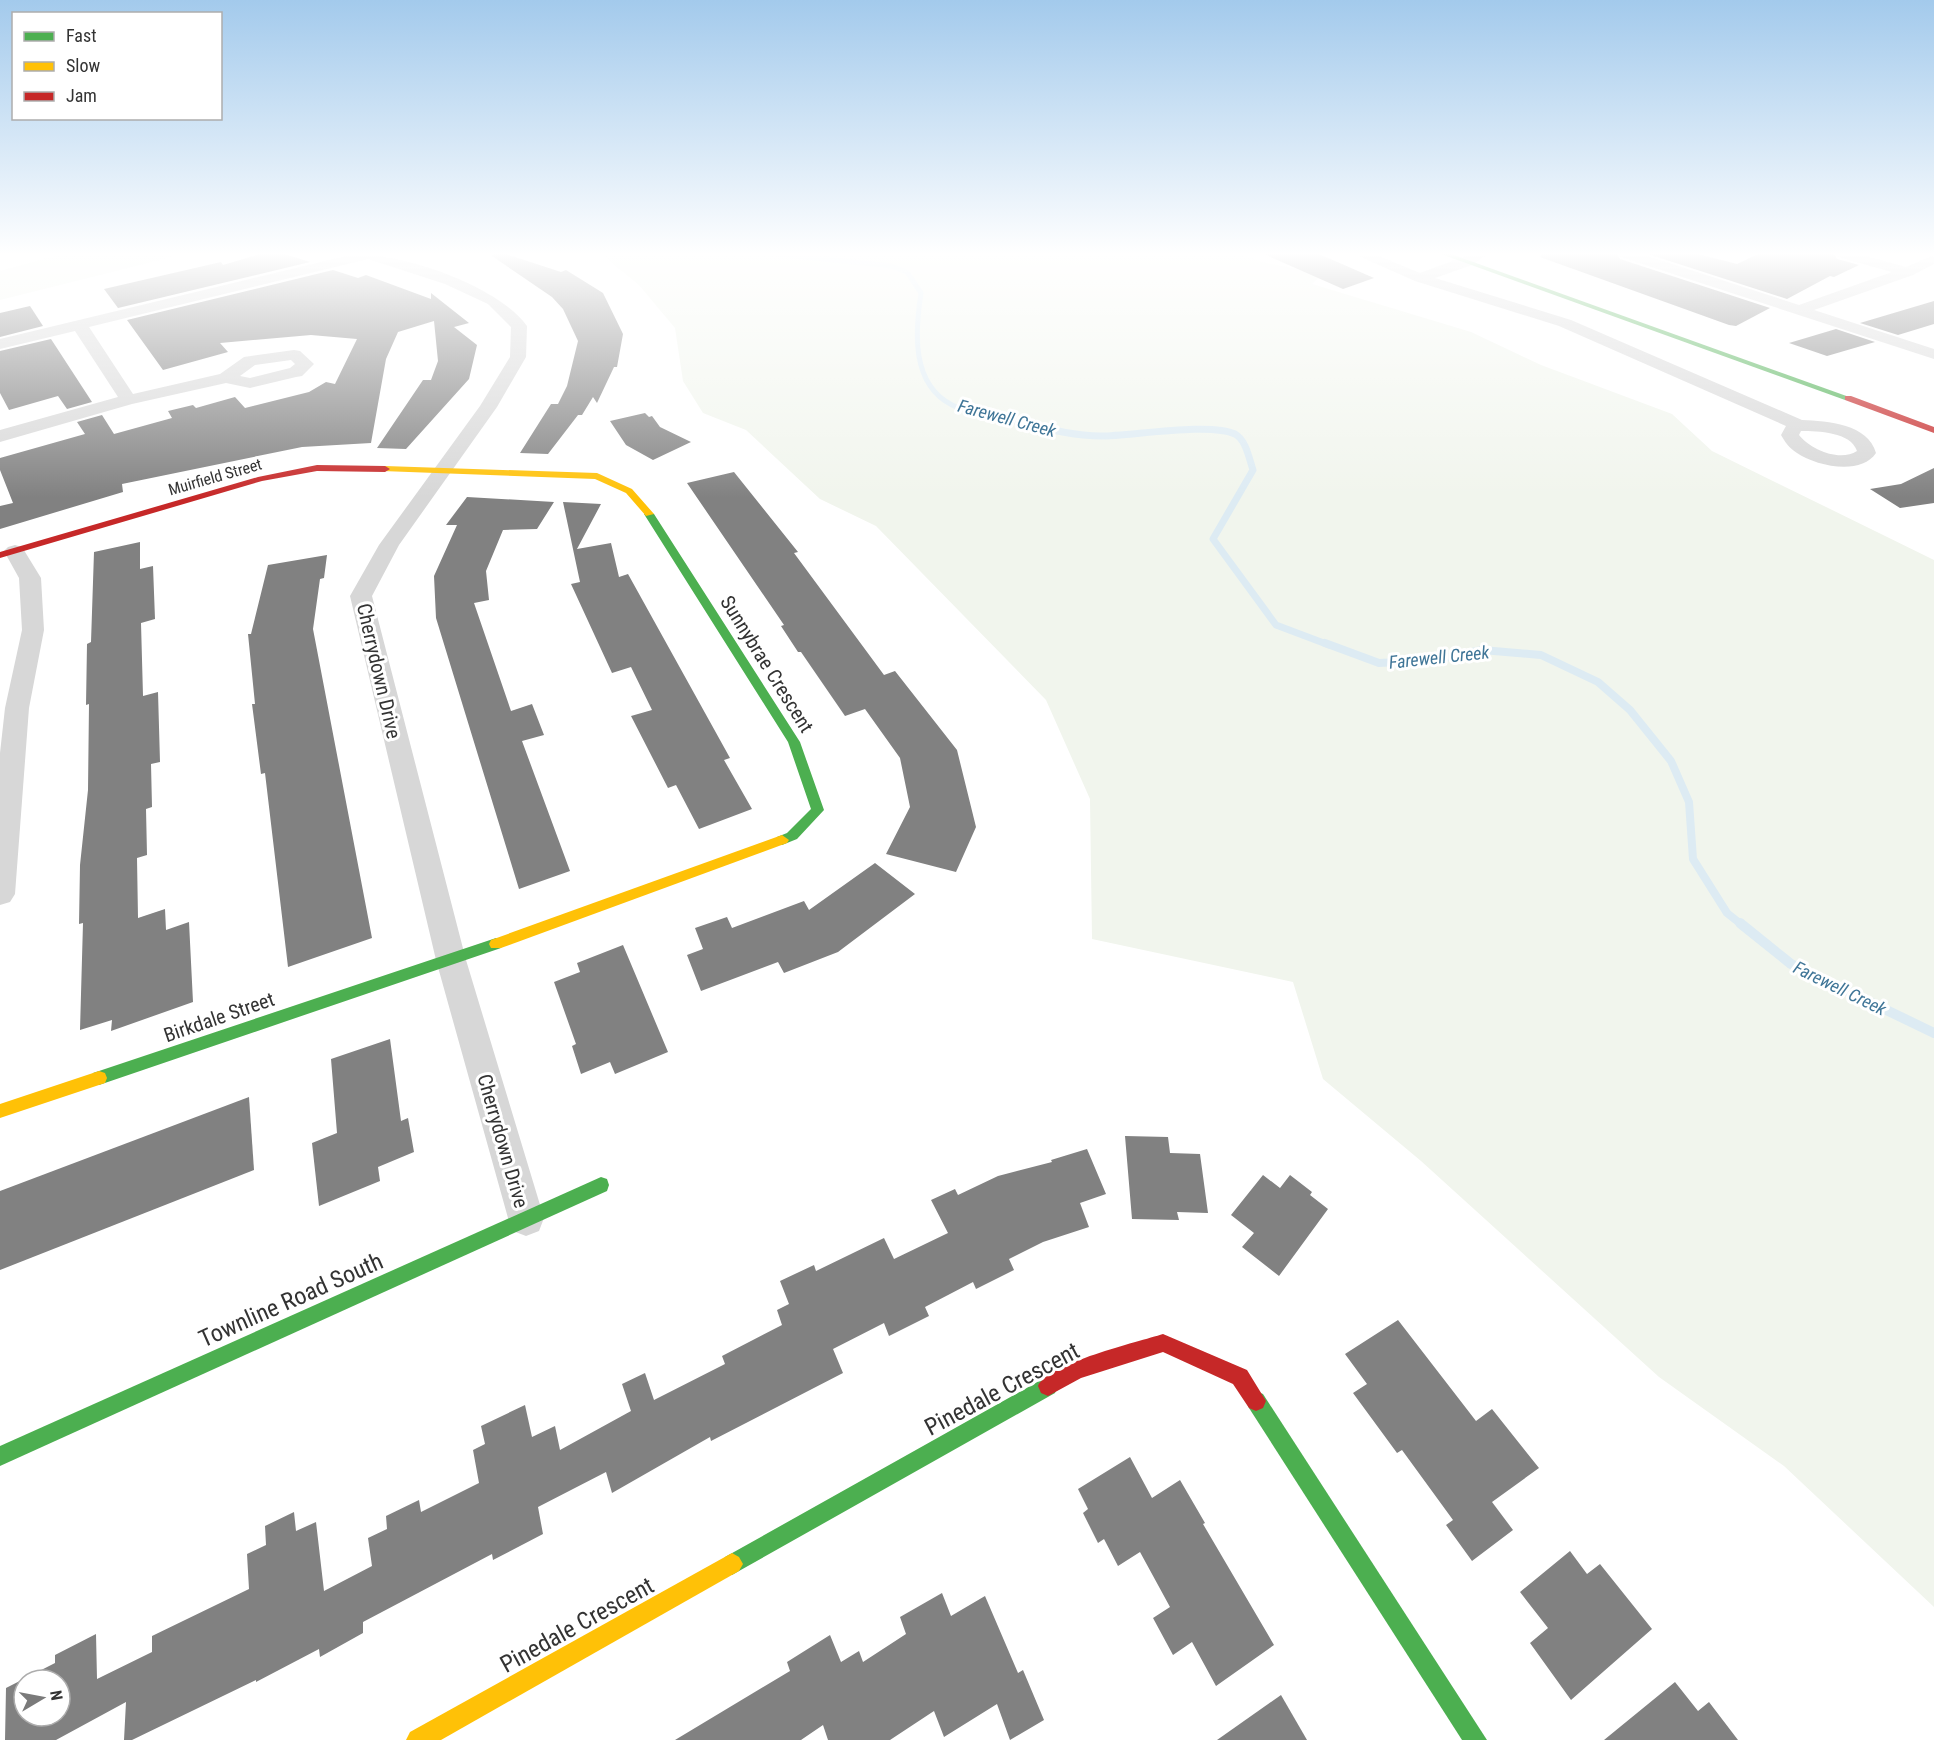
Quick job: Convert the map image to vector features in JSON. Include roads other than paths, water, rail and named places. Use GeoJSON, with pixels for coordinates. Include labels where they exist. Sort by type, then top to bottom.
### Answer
{"type":"FeatureCollection","features":[{"type":"Feature","properties":{"kind":"street"},"geometry":{"type":"LineString","coordinates":[[0,344],[39,335]]}},
{"type":"Feature","properties":{"kind":"street"},"geometry":{"type":"LineString","coordinates":[[86,335],[128,400]]}},
{"type":"Feature","properties":{"kind":"street","name":"Cherrydown Drive"},"geometry":{"type":"LineString","coordinates":[[519,335],[518,357],[488,407],[389,545],[361,596],[451,960],[526,1218]]}},
{"type":"Feature","properties":{"kind":"street"},"geometry":{"type":"LineString","coordinates":[[1595,335],[1799,425]]}},
{"type":"Feature","properties":{"kind":"street"},"geometry":{"type":"LineString","coordinates":[[1675,335],[1934,430]]}},
{"type":"Feature","properties":{"kind":"street"},"geometry":{"type":"LineString","coordinates":[[1876,335],[1934,354]]}},
{"type":"Feature","properties":{"kind":"street"},"geometry":{"type":"LineString","coordinates":[[0,436],[128,400],[226,378]]}},
{"type":"Feature","properties":{"kind":"street","name":"Muirfield Street"},"geometry":{"type":"LineString","coordinates":[[8,553],[261,480],[317,468],[444,469]]}},
{"type":"Feature","properties":{"kind":"street","name":"Sunnybrae Crescent"},"geometry":{"type":"LineString","coordinates":[[444,469],[597,476],[629,491],[647,510],[794,742],[818,810],[792,836],[451,960]]}},
{"type":"Feature","properties":{"kind":"street"},"geometry":{"type":"LineString","coordinates":[[0,894],[17,708],[33,630],[30,578],[8,553]]}},
{"type":"Feature","properties":{"kind":"street","name":"Birkdale Street"},"geometry":{"type":"LineString","coordinates":[[0,1111],[451,960]]}},
{"type":"Feature","properties":{"kind":"street","name":"Townline Road South"},"geometry":{"type":"LineString","coordinates":[[0,1456],[601,1185]]}},
{"type":"Feature","properties":{"kind":"street","name":"Pinedale Crescent"},"geometry":{"type":"LineString","coordinates":[[418,1740],[1077,1370],[1163,1343],[1240,1377],[1475,1740]]}},
{"type":"Feature","properties":{"kind":"waterway","name":"Farewell Creek"},"geometry":{"type":"LineString","coordinates":[[917,335],[923,371],[929,384],[939,396],[960,408],[1034,426]]}},
{"type":"Feature","properties":{"kind":"waterway","name":"Farewell Creek"},"geometry":{"type":"LineString","coordinates":[[1028,424],[1092,436],[1190,429],[1208,429],[1235,434],[1244,445],[1253,470],[1213,539],[1276,625],[1329,645]]}},
{"type":"Feature","properties":{"kind":"waterway","name":"Farewell Creek"},"geometry":{"type":"LineString","coordinates":[[1325,643],[1379,663],[1434,660],[1482,650],[1541,655],[1598,682],[1630,710],[1671,761],[1689,802],[1693,859],[1727,913],[1742,925]]}},
{"type":"Feature","properties":{"kind":"waterway","name":"Farewell Creek"},"geometry":{"type":"LineString","coordinates":[[1740,923],[1791,964],[1934,1033]]}}]}
